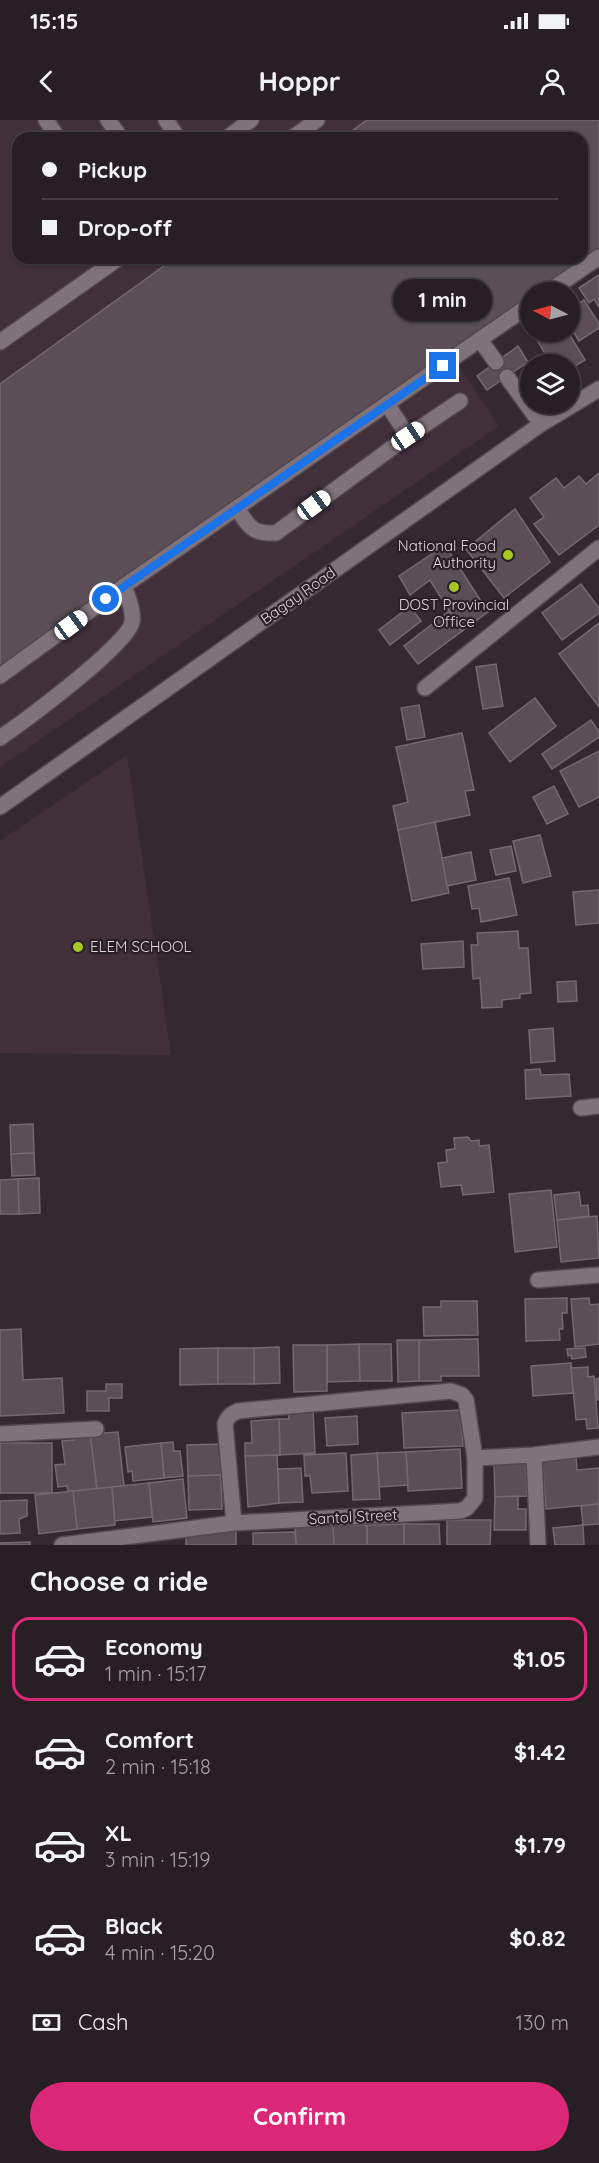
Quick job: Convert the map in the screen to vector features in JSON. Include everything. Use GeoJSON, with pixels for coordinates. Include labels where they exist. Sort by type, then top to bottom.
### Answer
{"type":"FeatureCollection","features":[{"type":"Feature","properties":{"kind":"street"},"geometry":{"type":"LineString","coordinates":[[230,130],[251,120]]}},
{"type":"Feature","properties":{"kind":"street"},"geometry":{"type":"LineString","coordinates":[[300,132],[317,120]]}},
{"type":"Feature","properties":{"kind":"street"},"geometry":{"type":"LineString","coordinates":[[563,282],[599,257]]}},
{"type":"Feature","properties":{"kind":"street"},"geometry":{"type":"LineString","coordinates":[[0,342],[110,264]]}},
{"type":"Feature","properties":{"kind":"street"},"geometry":{"type":"LineString","coordinates":[[0,676],[124,586],[520,312]]}},
{"type":"Feature","properties":{"kind":"street"},"geometry":{"type":"LineString","coordinates":[[480,340],[496,362]]}},
{"type":"Feature","properties":{"kind":"street"},"geometry":{"type":"LineString","coordinates":[[507,377],[542,424]]}},
{"type":"Feature","properties":{"kind":"street","name":"Bagay Road"},"geometry":{"type":"LineString","coordinates":[[0,807],[542,424],[599,389]]}},
{"type":"Feature","properties":{"kind":"street"},"geometry":{"type":"LineString","coordinates":[[237,508],[250,528],[261,534],[276,533],[408,436],[460,401]]}},
{"type":"Feature","properties":{"kind":"street"},"geometry":{"type":"LineString","coordinates":[[387,404],[408,436]]}},
{"type":"Feature","properties":{"kind":"street"},"geometry":{"type":"LineString","coordinates":[[425,688],[599,548]]}},
{"type":"Feature","properties":{"kind":"street"},"geometry":{"type":"LineString","coordinates":[[0,738],[43,708],[123,639],[132,623],[130,604],[124,586]]}},
{"type":"Feature","properties":{"kind":"street"},"geometry":{"type":"LineString","coordinates":[[581,1108],[599,1106]]}},
{"type":"Feature","properties":{"kind":"street"},"geometry":{"type":"LineString","coordinates":[[537,1280],[599,1275]]}},
{"type":"Feature","properties":{"kind":"street"},"geometry":{"type":"LineString","coordinates":[[234,1523],[225,1424],[227,1418],[238,1411],[451,1391],[462,1395],[466,1400],[475,1458],[534,1455],[599,1447]]}},
{"type":"Feature","properties":{"kind":"street"},"geometry":{"type":"LineString","coordinates":[[0,1434],[96,1429]]}},
{"type":"Feature","properties":{"kind":"street"},"geometry":{"type":"LineString","coordinates":[[534,1455],[538,1545]]}},
{"type":"Feature","properties":{"kind":"street","name":"Santol Street"},"geometry":{"type":"LineString","coordinates":[[62,1545],[234,1523],[460,1510],[467,1508],[475,1498],[475,1458]]}},
{"type":"Feature","properties":{"kind":"shaded area"},"geometry":{"type":"Polygon","coordinates":[[[0,120],[599,120],[599,268],[579,282],[520,282],[520,324],[459,366],[499,426],[0,767],[0,120]]]}},
{"type":"Feature","properties":{"kind":"shaded area","name":"ELEM SCHOOL"},"geometry":{"type":"Polygon","coordinates":[[[127,755],[171,1055],[0,1053],[0,841],[127,755]]]}},
{"type":"Feature","properties":{"kind":"building"},"geometry":{"type":"Polygon","coordinates":[[[367,120],[599,120],[599,253],[588,261],[588,132],[350,132],[367,120]]]}},
{"type":"Feature","properties":{"kind":"building"},"geometry":{"type":"Polygon","coordinates":[[[167,264],[583,264],[557,282],[520,282],[520,309],[0,672],[0,384],[167,264]]]}},
{"type":"Feature","properties":{"kind":"building"},"geometry":{"type":"Polygon","coordinates":[[[599,275],[599,307],[594,299],[589,303],[580,287],[599,275]]]}},
{"type":"Feature","properties":{"kind":"building"},"geometry":{"type":"Polygon","coordinates":[[[584,300],[599,324],[599,328],[580,340],[580,303],[584,300]]]}},
{"type":"Feature","properties":{"kind":"building"},"geometry":{"type":"Polygon","coordinates":[[[538,342],[574,342],[585,360],[580,363],[580,354],[545,354],[538,342]]]}},
{"type":"Feature","properties":{"kind":"building"},"geometry":{"type":"Polygon","coordinates":[[[518,346],[523,354],[520,354],[520,367],[487,390],[477,376],[518,346]]]}},
{"type":"Feature","properties":{"kind":"building"},"geometry":{"type":"Polygon","coordinates":[[[599,473],[599,525],[559,555],[534,524],[544,517],[530,498],[556,478],[564,488],[579,476],[586,484],[599,473]]]}},
{"type":"Feature","properties":{"kind":"building","name":"National Food Authority"},"geometry":{"type":"Polygon","coordinates":[[[515,509],[550,562],[504,598],[466,549],[515,509]]]}},
{"type":"Feature","properties":{"kind":"building","name":"DOST Provincial Office"},"geometry":{"type":"Polygon","coordinates":[[[445,545],[488,612],[462,631],[430,580],[410,595],[399,576],[445,545]]]}},
{"type":"Feature","properties":{"kind":"building"},"geometry":{"type":"Polygon","coordinates":[[[581,584],[599,608],[599,613],[562,640],[542,613],[581,584]]]}},
{"type":"Feature","properties":{"kind":"building"},"geometry":{"type":"Polygon","coordinates":[[[410,606],[421,621],[390,645],[379,630],[410,606]]]}},
{"type":"Feature","properties":{"kind":"building"},"geometry":{"type":"Polygon","coordinates":[[[449,611],[462,631],[418,664],[404,646],[449,611]]]}},
{"type":"Feature","properties":{"kind":"building"},"geometry":{"type":"Polygon","coordinates":[[[599,623],[599,707],[559,654],[599,623]]]}},
{"type":"Feature","properties":{"kind":"building"},"geometry":{"type":"Polygon","coordinates":[[[496,664],[503,706],[483,709],[476,667],[496,664]]]}},
{"type":"Feature","properties":{"kind":"building"},"geometry":{"type":"Polygon","coordinates":[[[535,698],[556,726],[510,762],[489,733],[535,698]]]}},
{"type":"Feature","properties":{"kind":"building"},"geometry":{"type":"Polygon","coordinates":[[[419,705],[425,737],[407,740],[401,708],[419,705]]]}},
{"type":"Feature","properties":{"kind":"building"},"geometry":{"type":"Polygon","coordinates":[[[591,720],[599,732],[599,737],[552,769],[542,754],[591,720]]]}},
{"type":"Feature","properties":{"kind":"building"},"geometry":{"type":"Polygon","coordinates":[[[462,733],[474,790],[465,791],[470,815],[398,830],[393,806],[408,802],[396,747],[462,733]]]}},
{"type":"Feature","properties":{"kind":"building"},"geometry":{"type":"Polygon","coordinates":[[[599,751],[599,797],[579,807],[560,771],[599,751]]]}},
{"type":"Feature","properties":{"kind":"building"},"geometry":{"type":"Polygon","coordinates":[[[554,786],[568,814],[547,824],[533,797],[554,786]]]}},
{"type":"Feature","properties":{"kind":"building"},"geometry":{"type":"Polygon","coordinates":[[[435,822],[449,893],[412,901],[398,830],[435,822]]]}},
{"type":"Feature","properties":{"kind":"building"},"geometry":{"type":"Polygon","coordinates":[[[540,835],[551,876],[523,883],[513,841],[540,835]]]}},
{"type":"Feature","properties":{"kind":"building"},"geometry":{"type":"Polygon","coordinates":[[[511,846],[516,871],[496,875],[490,850],[511,846]]]}},
{"type":"Feature","properties":{"kind":"building"},"geometry":{"type":"Polygon","coordinates":[[[471,852],[476,880],[447,886],[442,858],[471,852]]]}},
{"type":"Feature","properties":{"kind":"building"},"geometry":{"type":"Polygon","coordinates":[[[509,878],[517,915],[481,922],[479,908],[472,909],[468,886],[509,878]]]}},
{"type":"Feature","properties":{"kind":"building"},"geometry":{"type":"Polygon","coordinates":[[[599,890],[599,923],[576,925],[573,892],[599,890]]]}},
{"type":"Feature","properties":{"kind":"building"},"geometry":{"type":"Polygon","coordinates":[[[518,931],[519,948],[528,948],[531,993],[520,994],[520,998],[502,1000],[502,1007],[482,1008],[480,978],[473,979],[471,945],[478,945],[477,933],[518,931]]]}},
{"type":"Feature","properties":{"kind":"building"},"geometry":{"type":"Polygon","coordinates":[[[463,941],[464,967],[423,969],[421,944],[463,941]]]}},
{"type":"Feature","properties":{"kind":"building"},"geometry":{"type":"Polygon","coordinates":[[[576,981],[577,1001],[558,1002],[557,982],[576,981]]]}},
{"type":"Feature","properties":{"kind":"building"},"geometry":{"type":"Polygon","coordinates":[[[553,1028],[555,1061],[531,1063],[529,1030],[553,1028]]]}},
{"type":"Feature","properties":{"kind":"building"},"geometry":{"type":"Polygon","coordinates":[[[540,1069],[541,1075],[569,1074],[571,1096],[526,1099],[525,1070],[540,1069]]]}},
{"type":"Feature","properties":{"kind":"building"},"geometry":{"type":"Polygon","coordinates":[[[33,1124],[34,1153],[11,1154],[10,1125],[33,1124]]]}},
{"type":"Feature","properties":{"kind":"building"},"geometry":{"type":"Polygon","coordinates":[[[468,1137],[471,1141],[479,1140],[479,1146],[489,1145],[494,1192],[463,1195],[461,1185],[441,1187],[438,1163],[447,1162],[446,1150],[455,1149],[454,1138],[468,1137]]]}},
{"type":"Feature","properties":{"kind":"building"},"geometry":{"type":"Polygon","coordinates":[[[34,1153],[35,1175],[12,1176],[11,1154],[34,1153]]]}},
{"type":"Feature","properties":{"kind":"building"},"geometry":{"type":"Polygon","coordinates":[[[39,1178],[40,1213],[19,1214],[18,1179],[39,1178]]]}},
{"type":"Feature","properties":{"kind":"building"},"geometry":{"type":"Polygon","coordinates":[[[18,1179],[19,1214],[0,1214],[0,1180],[18,1179]]]}},
{"type":"Feature","properties":{"kind":"building"},"geometry":{"type":"Polygon","coordinates":[[[551,1190],[557,1247],[515,1252],[509,1194],[551,1190]]]}},
{"type":"Feature","properties":{"kind":"building"},"geometry":{"type":"Polygon","coordinates":[[[579,1192],[581,1206],[588,1205],[589,1216],[557,1220],[554,1195],[579,1192]]]}},
{"type":"Feature","properties":{"kind":"building"},"geometry":{"type":"Polygon","coordinates":[[[597,1216],[599,1258],[561,1262],[557,1220],[597,1216]]]}},
{"type":"Feature","properties":{"kind":"building"},"geometry":{"type":"Polygon","coordinates":[[[567,1298],[567,1313],[562,1313],[563,1329],[559,1329],[560,1340],[526,1341],[525,1299],[567,1298]]]}},
{"type":"Feature","properties":{"kind":"building"},"geometry":{"type":"Polygon","coordinates":[[[589,1298],[590,1305],[599,1304],[599,1344],[575,1347],[571,1299],[589,1298]]]}},
{"type":"Feature","properties":{"kind":"building"},"geometry":{"type":"Polygon","coordinates":[[[441,1301],[477,1301],[478,1335],[424,1336],[423,1307],[441,1307],[441,1301]]]}},
{"type":"Feature","properties":{"kind":"building"},"geometry":{"type":"Polygon","coordinates":[[[21,1329],[23,1380],[62,1378],[64,1413],[0,1416],[0,1330],[21,1329]]]}},
{"type":"Feature","properties":{"kind":"building"},"geometry":{"type":"Polygon","coordinates":[[[478,1339],[479,1376],[441,1376],[441,1381],[419,1381],[419,1340],[478,1339]]]}},
{"type":"Feature","properties":{"kind":"building"},"geometry":{"type":"Polygon","coordinates":[[[397,1340],[419,1340],[419,1381],[398,1382],[397,1340]]]}},
{"type":"Feature","properties":{"kind":"building"},"geometry":{"type":"Polygon","coordinates":[[[359,1344],[360,1381],[327,1382],[327,1345],[359,1344]]]}},
{"type":"Feature","properties":{"kind":"building"},"geometry":{"type":"Polygon","coordinates":[[[359,1344],[391,1344],[392,1381],[360,1381],[359,1344]]]}},
{"type":"Feature","properties":{"kind":"building"},"geometry":{"type":"Polygon","coordinates":[[[293,1345],[327,1345],[327,1391],[294,1392],[293,1345]]]}},
{"type":"Feature","properties":{"kind":"building"},"geometry":{"type":"Polygon","coordinates":[[[279,1347],[280,1383],[254,1384],[254,1348],[279,1347]]]}},
{"type":"Feature","properties":{"kind":"building"},"geometry":{"type":"Polygon","coordinates":[[[218,1348],[218,1384],[180,1385],[180,1349],[218,1348]]]}},
{"type":"Feature","properties":{"kind":"building"},"geometry":{"type":"Polygon","coordinates":[[[218,1348],[254,1348],[254,1384],[218,1384],[218,1348]]]}},
{"type":"Feature","properties":{"kind":"building"},"geometry":{"type":"Polygon","coordinates":[[[585,1348],[586,1357],[572,1359],[571,1355],[568,1356],[567,1349],[585,1348]]]}},
{"type":"Feature","properties":{"kind":"building"},"geometry":{"type":"Polygon","coordinates":[[[571,1363],[573,1393],[533,1396],[531,1366],[571,1363]]]}},
{"type":"Feature","properties":{"kind":"building"},"geometry":{"type":"Polygon","coordinates":[[[588,1367],[588,1377],[594,1376],[598,1428],[587,1429],[586,1419],[576,1420],[571,1368],[588,1367]]]}},
{"type":"Feature","properties":{"kind":"building"},"geometry":{"type":"Polygon","coordinates":[[[599,1378],[599,1400],[597,1400],[596,1379],[599,1378]]]}},
{"type":"Feature","properties":{"kind":"building"},"geometry":{"type":"Polygon","coordinates":[[[106,1384],[122,1384],[122,1398],[109,1398],[109,1411],[87,1411],[87,1391],[106,1391],[106,1384]]]}},
{"type":"Feature","properties":{"kind":"building"},"geometry":{"type":"Polygon","coordinates":[[[313,1409],[315,1453],[280,1455],[279,1419],[289,1419],[288,1410],[313,1409]]]}},
{"type":"Feature","properties":{"kind":"building"},"geometry":{"type":"Polygon","coordinates":[[[461,1410],[463,1446],[404,1448],[402,1413],[461,1410]]]}},
{"type":"Feature","properties":{"kind":"building"},"geometry":{"type":"Polygon","coordinates":[[[357,1416],[358,1444],[327,1446],[325,1418],[357,1416]]]}},
{"type":"Feature","properties":{"kind":"building"},"geometry":{"type":"Polygon","coordinates":[[[279,1419],[280,1455],[245,1456],[245,1443],[252,1443],[251,1421],[279,1419]]]}},
{"type":"Feature","properties":{"kind":"building"},"geometry":{"type":"Polygon","coordinates":[[[118,1432],[124,1486],[97,1489],[90,1434],[118,1432]]]}},
{"type":"Feature","properties":{"kind":"building"},"geometry":{"type":"Polygon","coordinates":[[[90,1434],[97,1489],[68,1492],[67,1486],[58,1487],[55,1465],[65,1464],[62,1441],[74,1440],[73,1436],[90,1434]]]}},
{"type":"Feature","properties":{"kind":"building"},"geometry":{"type":"Polygon","coordinates":[[[173,1442],[174,1451],[180,1451],[183,1476],[164,1478],[161,1443],[173,1442]]]}},
{"type":"Feature","properties":{"kind":"building"},"geometry":{"type":"Polygon","coordinates":[[[0,1443],[52,1443],[52,1493],[0,1493],[0,1443]]]}},
{"type":"Feature","properties":{"kind":"building"},"geometry":{"type":"Polygon","coordinates":[[[161,1443],[164,1478],[133,1481],[132,1471],[128,1472],[125,1447],[161,1443]]]}},
{"type":"Feature","properties":{"kind":"building"},"geometry":{"type":"Polygon","coordinates":[[[221,1444],[221,1475],[188,1476],[187,1445],[221,1444]]]}},
{"type":"Feature","properties":{"kind":"building"},"geometry":{"type":"Polygon","coordinates":[[[460,1449],[462,1488],[408,1491],[406,1452],[460,1449]]]}},
{"type":"Feature","properties":{"kind":"building"},"geometry":{"type":"Polygon","coordinates":[[[406,1452],[408,1485],[379,1487],[377,1453],[406,1452]]]}},
{"type":"Feature","properties":{"kind":"building"},"geometry":{"type":"Polygon","coordinates":[[[346,1453],[348,1491],[312,1493],[310,1476],[305,1476],[304,1455],[346,1453]]]}},
{"type":"Feature","properties":{"kind":"building"},"geometry":{"type":"Polygon","coordinates":[[[377,1453],[380,1499],[353,1500],[351,1455],[377,1453]]]}},
{"type":"Feature","properties":{"kind":"building"},"geometry":{"type":"Polygon","coordinates":[[[277,1455],[279,1503],[248,1507],[245,1456],[277,1455]]]}},
{"type":"Feature","properties":{"kind":"building"},"geometry":{"type":"Polygon","coordinates":[[[576,1456],[577,1470],[599,1468],[599,1504],[546,1509],[542,1459],[576,1456]]]}},
{"type":"Feature","properties":{"kind":"building"},"geometry":{"type":"Polygon","coordinates":[[[526,1463],[527,1496],[495,1497],[494,1464],[526,1463]]]}},
{"type":"Feature","properties":{"kind":"building"},"geometry":{"type":"Polygon","coordinates":[[[301,1468],[303,1502],[279,1503],[278,1469],[301,1468]]]}},
{"type":"Feature","properties":{"kind":"building"},"geometry":{"type":"Polygon","coordinates":[[[221,1475],[222,1509],[189,1510],[188,1476],[221,1475]]]}},
{"type":"Feature","properties":{"kind":"building"},"geometry":{"type":"Polygon","coordinates":[[[183,1479],[187,1518],[153,1522],[149,1483],[183,1479]]]}},
{"type":"Feature","properties":{"kind":"building"},"geometry":{"type":"Polygon","coordinates":[[[149,1483],[152,1517],[114,1521],[112,1487],[149,1483]]]}},
{"type":"Feature","properties":{"kind":"building"},"geometry":{"type":"Polygon","coordinates":[[[112,1487],[115,1525],[77,1529],[73,1491],[112,1487]]]}},
{"type":"Feature","properties":{"kind":"building"},"geometry":{"type":"Polygon","coordinates":[[[73,1491],[77,1529],[39,1534],[35,1495],[73,1491]]]}},
{"type":"Feature","properties":{"kind":"building"},"geometry":{"type":"Polygon","coordinates":[[[518,1496],[518,1509],[526,1509],[526,1530],[494,1530],[495,1497],[518,1496]]]}},
{"type":"Feature","properties":{"kind":"building"},"geometry":{"type":"Polygon","coordinates":[[[27,1500],[27,1516],[19,1519],[20,1533],[0,1534],[0,1501],[27,1500]]]}},
{"type":"Feature","properties":{"kind":"building"},"geometry":{"type":"Polygon","coordinates":[[[599,1504],[599,1524],[583,1525],[581,1506],[599,1504]]]}},
{"type":"Feature","properties":{"kind":"building"},"geometry":{"type":"Polygon","coordinates":[[[447,1520],[491,1520],[490,1545],[447,1545],[447,1520]]]}},
{"type":"Feature","properties":{"kind":"building"},"geometry":{"type":"Polygon","coordinates":[[[295,1522],[333,1522],[334,1545],[296,1545],[295,1522]]]}},
{"type":"Feature","properties":{"kind":"building"},"geometry":{"type":"Polygon","coordinates":[[[404,1524],[439,1524],[440,1545],[404,1545],[404,1524]]]}},
{"type":"Feature","properties":{"kind":"building"},"geometry":{"type":"Polygon","coordinates":[[[404,1524],[404,1545],[367,1545],[367,1525],[404,1524]]]}},
{"type":"Feature","properties":{"kind":"building"},"geometry":{"type":"Polygon","coordinates":[[[333,1525],[367,1525],[367,1545],[334,1545],[333,1525]]]}},
{"type":"Feature","properties":{"kind":"building"},"geometry":{"type":"Polygon","coordinates":[[[583,1525],[584,1545],[555,1545],[553,1528],[583,1525]]]}},
{"type":"Feature","properties":{"kind":"building"},"geometry":{"type":"Polygon","coordinates":[[[236,1531],[236,1545],[186,1545],[186,1532],[236,1531]]]}},
{"type":"Feature","properties":{"kind":"building"},"geometry":{"type":"Polygon","coordinates":[[[295,1532],[296,1545],[253,1545],[253,1533],[295,1532]]]}},
{"type":"Feature","properties":{"kind":"building"},"geometry":{"type":"Polygon","coordinates":[[[30,1542],[30,1545],[0,1545],[0,1543],[30,1542]]]}},
{"type":"Feature","properties":{"kind":"place","name":"National Food Authority"},"geometry":{"type":"Point","coordinates":[508,555]}},
{"type":"Feature","properties":{"kind":"place","name":"DOST Provincial Office"},"geometry":{"type":"Point","coordinates":[454,587]}},
{"type":"Feature","properties":{"kind":"place","name":"ELEM SCHOOL"},"geometry":{"type":"Point","coordinates":[78,947]}},
{"type":"Feature","properties":{"kind":"route"},"geometry":{"type":"LineString","coordinates":[[106,599],[443,366]]}}]}
